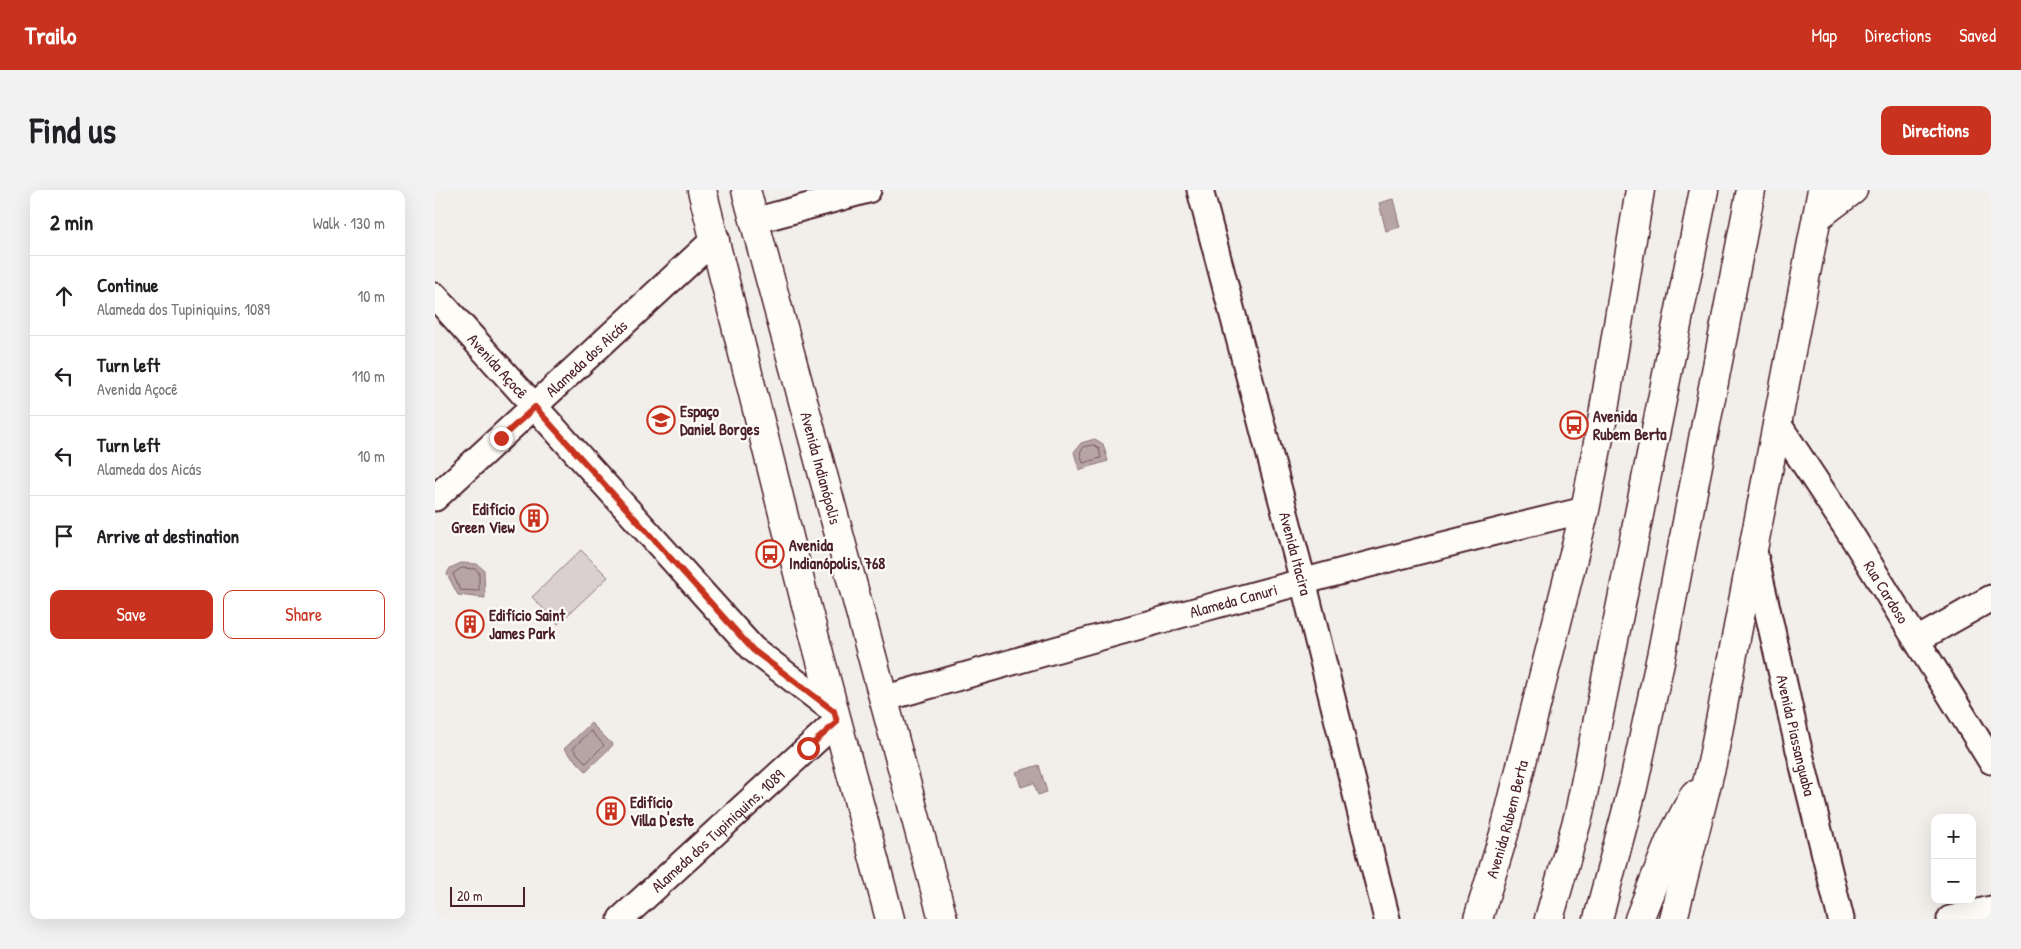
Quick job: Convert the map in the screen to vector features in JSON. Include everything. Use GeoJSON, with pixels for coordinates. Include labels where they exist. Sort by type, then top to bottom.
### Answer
{"type":"FeatureCollection","features":[{"type":"Feature","properties":{"kind":"main road"},"geometry":{"type":"LineString","coordinates":[[702,190],[716,238],[835,716],[890,919]]}},
{"type":"Feature","properties":{"kind":"main road","name":"Avenida Indianópolis"},"geometry":{"type":"LineString","coordinates":[[746,190],[943,919]]}},
{"type":"Feature","properties":{"kind":"main road","name":"Avenida Rubem Berta"},"geometry":{"type":"LineString","coordinates":[[1478,919],[1504,834],[1585,510],[1602,422],[1640,190]]}},
{"type":"Feature","properties":{"kind":"main road"},"geometry":{"type":"LineString","coordinates":[[1549,919],[1579,814],[1704,190]]}},
{"type":"Feature","properties":{"kind":"main road"},"geometry":{"type":"LineString","coordinates":[[1599,919],[1633,787],[1662,652],[1751,190]]}},
{"type":"Feature","properties":{"kind":"main road"},"geometry":{"type":"LineString","coordinates":[[1673,919],[1713,763],[1822,190]]}},
{"type":"Feature","properties":{"kind":"main road"},"geometry":{"type":"LineString","coordinates":[[1817,217],[1853,190]]}},
{"type":"Feature","properties":{"kind":"main road"},"geometry":{"type":"LineString","coordinates":[[1639,919],[1674,833],[1713,763]]}},
{"type":"Feature","properties":{"kind":"street"},"geometry":{"type":"LineString","coordinates":[[754,221],[868,190]]}},
{"type":"Feature","properties":{"kind":"street","name":"Avenida Itacira"},"geometry":{"type":"LineString","coordinates":[[1200,190],[1303,581],[1387,919]]}},
{"type":"Feature","properties":{"kind":"street","name":"Alameda dos Aicás"},"geometry":{"type":"LineString","coordinates":[[435,498],[716,238]]}},
{"type":"Feature","properties":{"kind":"street","name":"Avenida Açocê"},"geometry":{"type":"LineString","coordinates":[[435,296],[753,650],[835,716]]}},
{"type":"Feature","properties":{"kind":"street","name":"Rua Cardoso"},"geometry":{"type":"LineString","coordinates":[[1779,424],[1852,536],[1991,761]]}},
{"type":"Feature","properties":{"kind":"street","name":"Alameda Canuri"},"geometry":{"type":"LineString","coordinates":[[883,699],[1303,581],[1439,545],[1585,510]]}},
{"type":"Feature","properties":{"kind":"street","name":"Avenida Piassanguaba"},"geometry":{"type":"LineString","coordinates":[[1753,552],[1841,919]]}},
{"type":"Feature","properties":{"kind":"street"},"geometry":{"type":"LineString","coordinates":[[1917,640],[1991,598]]}},
{"type":"Feature","properties":{"kind":"street","name":"Alameda dos Tupiniquins, 1089"},"geometry":{"type":"LineString","coordinates":[[621,919],[835,716]]}},
{"type":"Feature","properties":{"kind":"street"},"geometry":{"type":"LineString","coordinates":[[1950,919],[1991,908]]}},
{"type":"Feature","properties":{"kind":"shaded area"},"geometry":{"type":"Polygon","coordinates":[[[581,550],[608,577],[558,624],[532,597],[581,550]]]}},
{"type":"Feature","properties":{"kind":"water"},"geometry":{"type":"Polygon","coordinates":[[[1393,199],[1400,227],[1386,231],[1379,203],[1393,199]]]}},
{"type":"Feature","properties":{"kind":"water"},"geometry":{"type":"Polygon","coordinates":[[[1095,439],[1103,444],[1108,461],[1079,470],[1074,452],[1081,443],[1095,439]]]}},
{"type":"Feature","properties":{"kind":"water"},"geometry":{"type":"Polygon","coordinates":[[[461,563],[477,564],[484,570],[485,598],[458,595],[447,574],[450,568],[461,563]]]}},
{"type":"Feature","properties":{"kind":"water"},"geometry":{"type":"Polygon","coordinates":[[[591,723],[613,745],[586,771],[564,749],[591,723]]]}},
{"type":"Feature","properties":{"kind":"water"},"geometry":{"type":"Polygon","coordinates":[[[1039,765],[1047,792],[1038,795],[1034,783],[1021,787],[1016,772],[1039,765]]]}},
{"type":"Feature","properties":{"kind":"place","name":"Espaço Daniel Borges"},"geometry":{"type":"Point","coordinates":[661,420]}},
{"type":"Feature","properties":{"kind":"place","name":"Avenida Rubem Berta"},"geometry":{"type":"Point","coordinates":[1574,425]}},
{"type":"Feature","properties":{"kind":"place","name":"Edifício Green View"},"geometry":{"type":"Point","coordinates":[534,518]}},
{"type":"Feature","properties":{"kind":"place","name":"Avenida Indianópolis, 768"},"geometry":{"type":"Point","coordinates":[770,554]}},
{"type":"Feature","properties":{"kind":"place","name":"Edifício Saint James Park"},"geometry":{"type":"Point","coordinates":[470,624]}},
{"type":"Feature","properties":{"kind":"place","name":"Edifício Villa D'este"},"geometry":{"type":"Point","coordinates":[611,811]}},
{"type":"Feature","properties":{"kind":"route"},"geometry":{"type":"LineString","coordinates":[[501,438],[535,407],[753,650],[834,711],[837,722],[808,748]]}}]}
